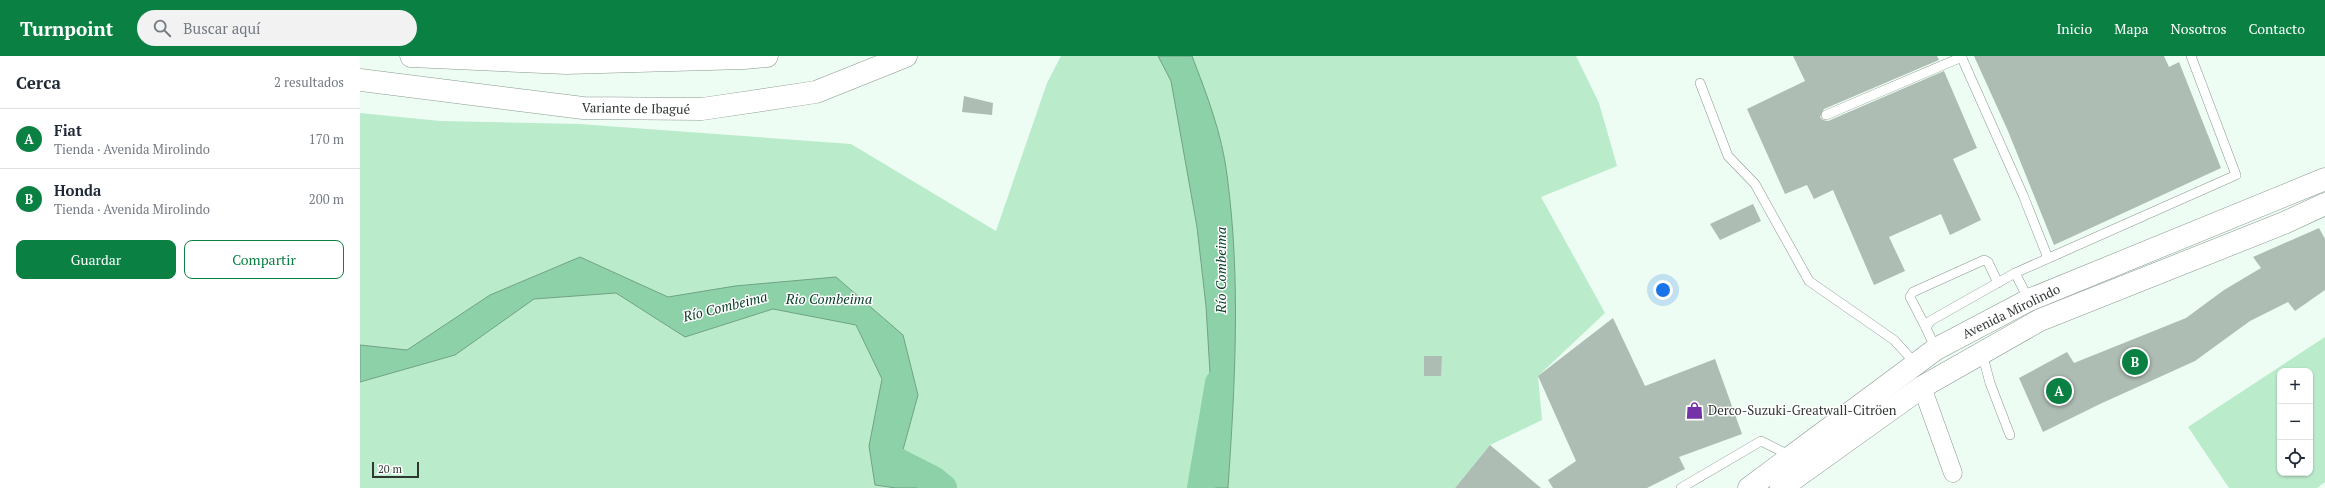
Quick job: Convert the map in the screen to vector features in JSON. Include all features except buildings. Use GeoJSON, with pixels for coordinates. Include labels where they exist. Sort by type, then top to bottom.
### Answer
{"type":"FeatureCollection","features":[{"type":"Feature","properties":{"kind":"main road"},"geometry":{"type":"LineString","coordinates":[[410,56],[566,63],[767,56]]}},
{"type":"Feature","properties":{"kind":"main road","name":"Variante de Ibagué"},"geometry":{"type":"LineString","coordinates":[[360,80],[583,108],[702,108],[816,92],[906,56]]}},
{"type":"Feature","properties":{"kind":"main road","name":"Avenida Mirolindo"},"geometry":{"type":"LineString","coordinates":[[1749,488],[1915,363],[1936,349],[2029,300],[2325,179]]}},
{"type":"Feature","properties":{"kind":"main road","name":"Avenida Mirolindo"},"geometry":{"type":"LineString","coordinates":[[1781,488],[1922,387],[2040,320],[2284,223],[2325,204]]}},
{"type":"Feature","properties":{"kind":"street"},"geometry":{"type":"LineString","coordinates":[[1922,387],[1953,473]]}},
{"type":"Feature","properties":{"kind":"lane"},"geometry":{"type":"LineString","coordinates":[[1926,328],[1930,321],[2015,273],[2236,175],[2191,56]]}},
{"type":"Feature","properties":{"kind":"lane"},"geometry":{"type":"LineString","coordinates":[[1826,115],[1961,57],[2023,195],[2048,258]]}},
{"type":"Feature","properties":{"kind":"lane"},"geometry":{"type":"LineString","coordinates":[[1700,83],[1728,156],[1755,184],[1809,280],[1894,340],[1915,363]]}},
{"type":"Feature","properties":{"kind":"lane"},"geometry":{"type":"LineString","coordinates":[[1936,349],[1912,303],[1910,297],[1913,292],[1984,260],[1988,262],[1998,283]]}},
{"type":"Feature","properties":{"kind":"lane"},"geometry":{"type":"LineString","coordinates":[[2015,273],[2029,300]]}},
{"type":"Feature","properties":{"kind":"lane"},"geometry":{"type":"LineString","coordinates":[[1982,353],[1990,383],[2010,435]]}},
{"type":"Feature","properties":{"kind":"lane"},"geometry":{"type":"LineString","coordinates":[[1681,488],[1761,441],[1792,457]]}},
{"type":"Feature","properties":{"kind":"shaded area"},"geometry":{"type":"Polygon","coordinates":[[[1061,56],[1576,56],[1599,103],[1617,166],[1541,197],[1605,313],[1538,376],[1542,420],[1490,445],[1455,488],[360,488],[360,113],[440,121],[579,124],[851,144],[996,231],[1047,83],[1061,56]]]}},
{"type":"Feature","properties":{"kind":"shaded area"},"geometry":{"type":"Polygon","coordinates":[[[2325,337],[2325,482],[2317,488],[2229,488],[2188,427],[2277,369],[2277,476],[2313,476],[2313,368],[2278,368],[2325,337]]]}},
{"type":"Feature","properties":{"kind":"water"},"geometry":{"type":"Polygon","coordinates":[[[1158,56],[1192,56],[1213,115],[1225,160],[1234,253],[1235,292],[1233,410],[1228,488],[1202,488],[1215,456],[1206,306],[1197,227],[1171,81],[1158,56]]]}},
{"type":"Feature","properties":{"kind":"water","name":"Rio Combeima"},"geometry":{"type":"Polygon","coordinates":[[[580,257],[668,297],[735,286],[836,277],[903,335],[918,395],[901,457],[932,488],[896,488],[875,485],[869,446],[882,379],[856,325],[773,309],[685,337],[616,293],[534,299],[455,355],[360,382],[360,345],[407,350],[490,295],[580,257]]]}},
{"type":"Feature","properties":{"kind":"waterway","name":"Río Combeima"},"geometry":{"type":"LineString","coordinates":[[1201,488],[1219,383]]}},
{"type":"Feature","properties":{"kind":"waterway","name":"Río Combeima"},"geometry":{"type":"LineString","coordinates":[[887,450],[886,456],[933,480],[943,488]]}},
{"type":"Feature","properties":{"kind":"place","name":"Honda"},"geometry":{"type":"Point","coordinates":[2135,362]}},
{"type":"Feature","properties":{"kind":"place","name":"Fiat"},"geometry":{"type":"Point","coordinates":[2059,391]}},
{"type":"Feature","properties":{"kind":"place","name":"Derco-Suzuki-Greatwall-Citröen"},"geometry":{"type":"Point","coordinates":[1695,410]}}]}
